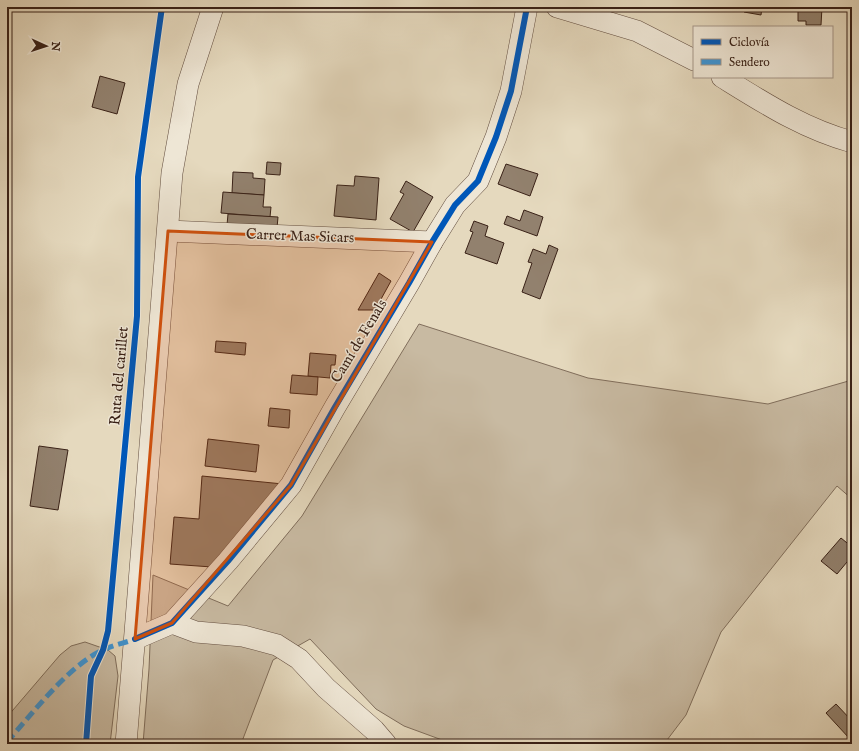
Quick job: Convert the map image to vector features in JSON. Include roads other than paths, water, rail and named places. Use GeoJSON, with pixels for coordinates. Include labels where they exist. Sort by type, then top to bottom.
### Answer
{"type":"FeatureCollection","features":[{"type":"Feature","properties":{"kind":"street"},"geometry":{"type":"LineString","coordinates":[[126,744],[172,173],[188,84],[213,7]]}},
{"type":"Feature","properties":{"kind":"street","name":"Camí de Fenals"},"geometry":{"type":"LineString","coordinates":[[135,639],[172,623],[228,561],[291,486],[335,407],[432,242],[455,205],[478,181],[496,137],[511,91],[528,7]]}},
{"type":"Feature","properties":{"kind":"street"},"geometry":{"type":"LineString","coordinates":[[557,7],[637,30],[693,59]]}},
{"type":"Feature","properties":{"kind":"street"},"geometry":{"type":"LineString","coordinates":[[724,78],[782,114],[829,136],[852,142]]}},
{"type":"Feature","properties":{"kind":"street","name":"Carrer Mas Sicars"},"geometry":{"type":"LineString","coordinates":[[168,231],[432,242]]}},
{"type":"Feature","properties":{"kind":"street"},"geometry":{"type":"LineString","coordinates":[[172,623],[196,632],[244,636],[277,644],[299,659],[326,688],[374,730],[386,744]]}}]}
